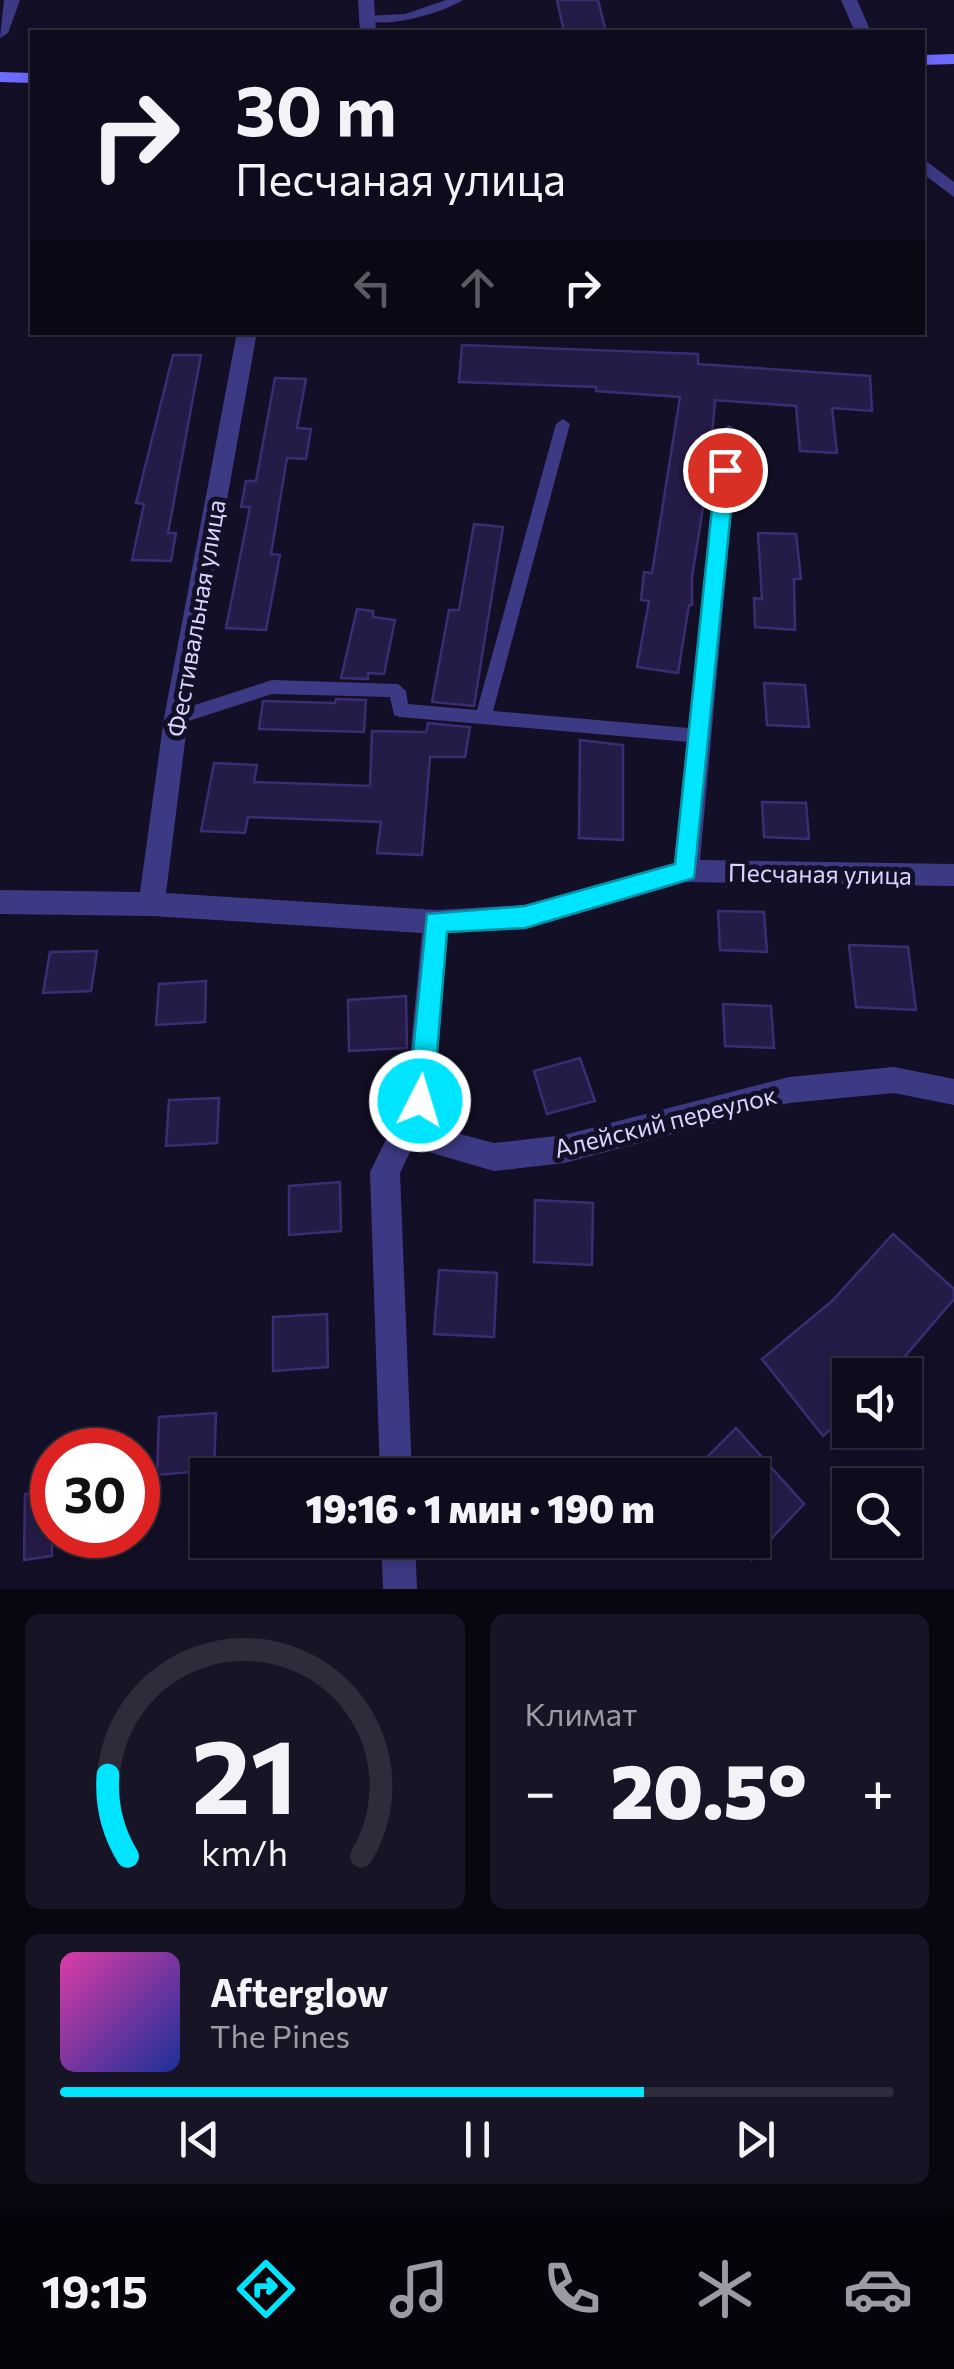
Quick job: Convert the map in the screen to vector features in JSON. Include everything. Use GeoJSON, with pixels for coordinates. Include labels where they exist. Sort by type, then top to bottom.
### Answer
{"type":"FeatureCollection","features":[{"type":"Feature","properties":{"kind":"street"},"geometry":{"type":"LineString","coordinates":[[0,33],[12,0]]}},
{"type":"Feature","properties":{"kind":"street"},"geometry":{"type":"LineString","coordinates":[[366,0],[368,26]]}},
{"type":"Feature","properties":{"kind":"street"},"geometry":{"type":"LineString","coordinates":[[848,0],[862,30]]}},
{"type":"Feature","properties":{"kind":"street"},"geometry":{"type":"LineString","coordinates":[[925,60],[954,59]]}},
{"type":"Feature","properties":{"kind":"street"},"geometry":{"type":"LineString","coordinates":[[0,77],[30,78]]}},
{"type":"Feature","properties":{"kind":"street"},"geometry":{"type":"LineString","coordinates":[[925,166],[954,191]]}},
{"type":"Feature","properties":{"kind":"street","name":"Фестивальная улица"},"geometry":{"type":"LineString","coordinates":[[152,904],[176,718],[247,335]]}},
{"type":"Feature","properties":{"kind":"street"},"geometry":{"type":"LineString","coordinates":[[686,871],[729,432]]}},
{"type":"Feature","properties":{"kind":"street","name":"Песчаная улица"},"geometry":{"type":"LineString","coordinates":[[436,922],[525,917],[686,871],[954,875]]}},
{"type":"Feature","properties":{"kind":"street"},"geometry":{"type":"LineString","coordinates":[[0,902],[152,904],[436,922],[420,1101],[386,1172],[395,1458]]}},
{"type":"Feature","properties":{"kind":"street","name":"Алейский переулок"},"geometry":{"type":"LineString","coordinates":[[420,1101],[434,1141],[494,1157],[564,1149],[789,1090],[894,1080],[954,1092]]}},
{"type":"Feature","properties":{"kind":"street"},"geometry":{"type":"LineString","coordinates":[[399,1558],[400,1589]]}},
{"type":"Feature","properties":{"kind":"lane"},"geometry":{"type":"LineString","coordinates":[[368,26],[457,0]]}},
{"type":"Feature","properties":{"kind":"lane"},"geometry":{"type":"LineString","coordinates":[[483,717],[564,424]]}},
{"type":"Feature","properties":{"kind":"lane"},"geometry":{"type":"LineString","coordinates":[[176,718],[272,686],[398,691],[400,710],[700,736]]}},
{"type":"Feature","properties":{"kind":"building"},"geometry":{"type":"Polygon","coordinates":[[[557,0],[598,0],[606,30],[564,30],[557,0]]]}},
{"type":"Feature","properties":{"kind":"building"},"geometry":{"type":"Polygon","coordinates":[[[462,345],[698,354],[698,364],[870,376],[872,411],[832,408],[837,453],[800,451],[796,406],[715,400],[710,463],[692,577],[692,605],[678,673],[637,667],[649,601],[641,600],[644,572],[652,573],[680,397],[596,391],[596,387],[459,382],[462,345]]]}},
{"type":"Feature","properties":{"kind":"building"},"geometry":{"type":"Polygon","coordinates":[[[173,355],[201,355],[168,533],[176,533],[171,561],[132,560],[144,504],[136,503],[173,355]]]}},
{"type":"Feature","properties":{"kind":"building"},"geometry":{"type":"Polygon","coordinates":[[[275,378],[306,379],[297,428],[311,429],[306,459],[287,458],[271,554],[280,555],[266,630],[226,628],[250,507],[241,507],[246,481],[256,481],[275,378]]]}},
{"type":"Feature","properties":{"kind":"building"},"geometry":{"type":"Polygon","coordinates":[[[474,524],[503,527],[474,706],[432,702],[449,610],[459,610],[474,524]]]}},
{"type":"Feature","properties":{"kind":"building"},"geometry":{"type":"Polygon","coordinates":[[[758,533],[796,534],[801,579],[794,579],[795,630],[755,627],[754,598],[762,599],[758,533]]]}},
{"type":"Feature","properties":{"kind":"building"},"geometry":{"type":"Polygon","coordinates":[[[357,609],[373,611],[373,617],[395,620],[384,674],[368,673],[368,679],[341,678],[357,609]]]}},
{"type":"Feature","properties":{"kind":"building"},"geometry":{"type":"Polygon","coordinates":[[[764,683],[805,685],[809,727],[767,725],[764,683]]]}},
{"type":"Feature","properties":{"kind":"building"},"geometry":{"type":"Polygon","coordinates":[[[336,699],[366,700],[364,732],[259,729],[263,701],[335,703],[336,699]]]}},
{"type":"Feature","properties":{"kind":"building"},"geometry":{"type":"Polygon","coordinates":[[[428,723],[470,727],[465,757],[430,757],[422,855],[377,853],[381,822],[248,817],[245,833],[201,831],[214,763],[257,765],[254,782],[370,786],[372,731],[426,732],[428,723]]]}},
{"type":"Feature","properties":{"kind":"building"},"geometry":{"type":"Polygon","coordinates":[[[580,740],[623,745],[623,840],[579,838],[580,740]]]}},
{"type":"Feature","properties":{"kind":"building"},"geometry":{"type":"Polygon","coordinates":[[[762,802],[806,803],[809,839],[764,837],[762,802]]]}},
{"type":"Feature","properties":{"kind":"building"},"geometry":{"type":"Polygon","coordinates":[[[718,911],[764,912],[767,952],[720,950],[718,911]]]}},
{"type":"Feature","properties":{"kind":"building"},"geometry":{"type":"Polygon","coordinates":[[[849,945],[908,947],[916,1010],[856,1007],[849,945]]]}},
{"type":"Feature","properties":{"kind":"building"},"geometry":{"type":"Polygon","coordinates":[[[97,951],[91,991],[43,993],[50,952],[97,951]]]}},
{"type":"Feature","properties":{"kind":"building"},"geometry":{"type":"Polygon","coordinates":[[[206,981],[205,1022],[156,1025],[159,984],[206,981]]]}},
{"type":"Feature","properties":{"kind":"building"},"geometry":{"type":"Polygon","coordinates":[[[406,996],[407,1048],[349,1051],[348,1000],[406,996]]]}},
{"type":"Feature","properties":{"kind":"building"},"geometry":{"type":"Polygon","coordinates":[[[723,1004],[771,1006],[774,1048],[725,1046],[723,1004]]]}},
{"type":"Feature","properties":{"kind":"building"},"geometry":{"type":"Polygon","coordinates":[[[580,1058],[595,1101],[547,1114],[534,1071],[580,1058]]]}},
{"type":"Feature","properties":{"kind":"building"},"geometry":{"type":"Polygon","coordinates":[[[219,1098],[217,1143],[166,1146],[169,1100],[219,1098]]]}},
{"type":"Feature","properties":{"kind":"building"},"geometry":{"type":"Polygon","coordinates":[[[340,1182],[341,1231],[289,1235],[289,1186],[340,1182]]]}},
{"type":"Feature","properties":{"kind":"building"},"geometry":{"type":"Polygon","coordinates":[[[535,1200],[593,1203],[592,1265],[534,1262],[535,1200]]]}},
{"type":"Feature","properties":{"kind":"building"},"geometry":{"type":"Polygon","coordinates":[[[893,1234],[954,1289],[954,1299],[904,1358],[832,1358],[832,1428],[823,1436],[762,1359],[832,1301],[893,1234]]]}},
{"type":"Feature","properties":{"kind":"building"},"geometry":{"type":"Polygon","coordinates":[[[439,1270],[497,1273],[494,1337],[434,1334],[439,1270]]]}},
{"type":"Feature","properties":{"kind":"building"},"geometry":{"type":"Polygon","coordinates":[[[327,1314],[328,1367],[273,1371],[273,1317],[327,1314]]]}},
{"type":"Feature","properties":{"kind":"building"},"geometry":{"type":"Polygon","coordinates":[[[216,1413],[214,1458],[190,1458],[190,1472],[160,1475],[159,1417],[216,1413]]]}},
{"type":"Feature","properties":{"kind":"building"},"geometry":{"type":"Polygon","coordinates":[[[736,1428],[763,1458],[706,1458],[736,1428]]]}},
{"type":"Feature","properties":{"kind":"building"},"geometry":{"type":"Polygon","coordinates":[[[770,1466],[804,1504],[770,1540],[770,1466]]]}},
{"type":"Feature","properties":{"kind":"building"},"geometry":{"type":"Polygon","coordinates":[[[30,1493],[30,1558],[38,1558],[24,1560],[25,1494],[30,1493]]]}},
{"type":"Feature","properties":{"kind":"route"},"geometry":{"type":"LineString","coordinates":[[420,1101],[436,922],[525,917],[686,871],[725,470]]}}]}
